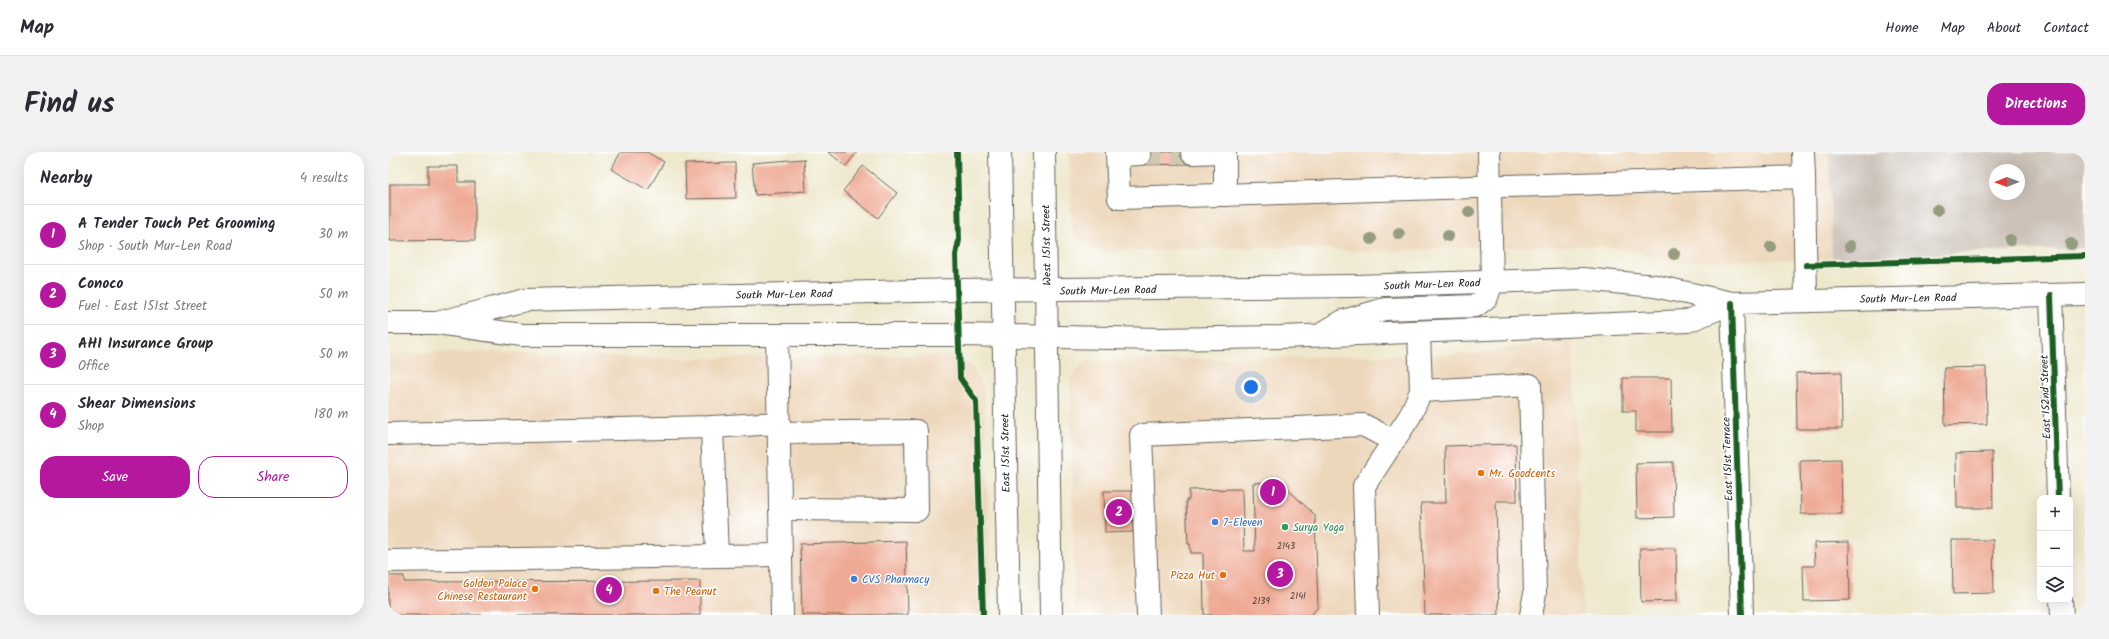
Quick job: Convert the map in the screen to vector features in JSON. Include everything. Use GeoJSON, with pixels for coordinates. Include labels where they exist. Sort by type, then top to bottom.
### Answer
{"type":"FeatureCollection","features":[{"type":"Feature","properties":{"kind":"main road"},"geometry":{"type":"LineString","coordinates":[[1000,152],[1002,290]]}},
{"type":"Feature","properties":{"kind":"main road","name":"West 151st Street"},"geometry":{"type":"LineString","coordinates":[[1044,152],[1047,338]]}},
{"type":"Feature","properties":{"kind":"main road"},"geometry":{"type":"LineString","coordinates":[[1192,153],[1224,152],[1225,195]]}},
{"type":"Feature","properties":{"kind":"main road"},"geometry":{"type":"LineString","coordinates":[[1320,335],[1343,321],[1385,309],[1476,306],[1487,297],[1492,282],[1489,152]]}},
{"type":"Feature","properties":{"kind":"main road"},"geometry":{"type":"LineString","coordinates":[[1803,152],[1806,300]]}},
{"type":"Feature","properties":{"kind":"main road"},"geometry":{"type":"LineString","coordinates":[[1140,154],[1117,154],[1119,198],[1804,178]]}},
{"type":"Feature","properties":{"kind":"main road","name":"South Mur-Len Road"},"geometry":{"type":"LineString","coordinates":[[437,323],[525,300],[1002,290],[1046,291],[1354,286],[1583,279],[1655,286],[1732,303],[2085,294]]}},
{"type":"Feature","properties":{"kind":"main road","name":"East 151st Street"},"geometry":{"type":"LineString","coordinates":[[1002,290],[1009,615]]}},
{"type":"Feature","properties":{"kind":"main road","name":"East 152nd Street"},"geometry":{"type":"LineString","coordinates":[[2051,295],[2058,495]]}},
{"type":"Feature","properties":{"kind":"main road","name":"South Mur-Len Road"},"geometry":{"type":"LineString","coordinates":[[388,323],[437,323],[522,336],[1003,336],[1160,339],[1419,332],[1688,321],[1732,303]]}},
{"type":"Feature","properties":{"kind":"main road","name":"East 151st Terrace"},"geometry":{"type":"LineString","coordinates":[[1732,303],[1742,615]]}},
{"type":"Feature","properties":{"kind":"main road"},"geometry":{"type":"LineString","coordinates":[[1368,615],[1364,486],[1410,416],[1421,391],[1419,332]]}},
{"type":"Feature","properties":{"kind":"main road"},"geometry":{"type":"LineString","coordinates":[[777,335],[782,615]]}},
{"type":"Feature","properties":{"kind":"main road"},"geometry":{"type":"LineString","coordinates":[[1047,338],[1051,615]]}},
{"type":"Feature","properties":{"kind":"main road"},"geometry":{"type":"LineString","coordinates":[[1421,391],[1530,385],[1534,593],[1531,615]]}},
{"type":"Feature","properties":{"kind":"main road"},"geometry":{"type":"LineString","coordinates":[[1148,615],[1141,435],[1363,425],[1394,441]]}},
{"type":"Feature","properties":{"kind":"main road"},"geometry":{"type":"LineString","coordinates":[[712,427],[717,556]]}},
{"type":"Feature","properties":{"kind":"main road"},"geometry":{"type":"LineString","coordinates":[[388,434],[712,427],[916,431],[917,510],[780,509]]}},
{"type":"Feature","properties":{"kind":"main road"},"geometry":{"type":"LineString","coordinates":[[388,561],[781,555]]}},
{"type":"Feature","properties":{"kind":"main road"},"geometry":{"type":"LineString","coordinates":[[2061,603],[2062,615]]}},
{"type":"Feature","properties":{"kind":"shaded area"},"geometry":{"type":"Polygon","coordinates":[[[1069,152],[1829,152],[1832,258],[1685,262],[1665,261],[1634,251],[1600,246],[1462,247],[1372,252],[1305,247],[1099,251],[1089,248],[1072,231],[1069,152]]]}},
{"type":"Feature","properties":{"kind":"shaded area"},"geometry":{"type":"Polygon","coordinates":[[[1829,152],[2085,152],[2085,248],[1832,258],[1829,152]]]}},
{"type":"Feature","properties":{"kind":"shaded area"},"geometry":{"type":"Polygon","coordinates":[[[1573,338],[1583,615],[1075,615],[1070,379],[1085,361],[1474,354],[1573,338]]]}},
{"type":"Feature","properties":{"kind":"shaded area"},"geometry":{"type":"Polygon","coordinates":[[[499,352],[683,359],[947,355],[960,359],[973,368],[981,383],[984,394],[992,615],[388,615],[388,353],[499,352]]]}},
{"type":"Feature","properties":{"kind":"building"},"geometry":{"type":"Polygon","coordinates":[[[621,152],[647,152],[664,162],[648,190],[611,169],[621,152]]]}},
{"type":"Feature","properties":{"kind":"building"},"geometry":{"type":"Polygon","coordinates":[[[828,152],[857,152],[846,166],[828,152]]]}},
{"type":"Feature","properties":{"kind":"building"},"geometry":{"type":"Polygon","coordinates":[[[1140,152],[1192,152],[1193,164],[1140,165],[1140,152]]]}},
{"type":"Feature","properties":{"kind":"building"},"geometry":{"type":"Polygon","coordinates":[[[804,159],[806,191],[755,195],[752,163],[804,159]]]}},
{"type":"Feature","properties":{"kind":"building"},"geometry":{"type":"Polygon","coordinates":[[[735,163],[736,198],[686,199],[685,164],[735,163]]]}},
{"type":"Feature","properties":{"kind":"building"},"geometry":{"type":"Polygon","coordinates":[[[428,166],[458,166],[458,182],[475,182],[475,240],[390,241],[390,184],[428,184],[428,166]]]}},
{"type":"Feature","properties":{"kind":"building"},"geometry":{"type":"Polygon","coordinates":[[[863,166],[897,193],[878,218],[843,191],[863,166]]]}},
{"type":"Feature","properties":{"kind":"building"},"geometry":{"type":"Polygon","coordinates":[[[1986,367],[1987,424],[1945,425],[1944,368],[1986,367]]]}},
{"type":"Feature","properties":{"kind":"building"},"geometry":{"type":"Polygon","coordinates":[[[1841,372],[1842,429],[1797,429],[1796,373],[1841,372]]]}},
{"type":"Feature","properties":{"kind":"building"},"geometry":{"type":"Polygon","coordinates":[[[1623,378],[1671,378],[1672,432],[1636,432],[1636,411],[1623,411],[1623,378]]]}},
{"type":"Feature","properties":{"kind":"building"},"geometry":{"type":"Polygon","coordinates":[[[1516,444],[1517,501],[1496,501],[1499,615],[1425,615],[1421,503],[1446,503],[1445,446],[1516,444]]]}},
{"type":"Feature","properties":{"kind":"building"},"geometry":{"type":"Polygon","coordinates":[[[1992,452],[1993,508],[1957,508],[1956,453],[1992,452]]]}},
{"type":"Feature","properties":{"kind":"building"},"geometry":{"type":"Polygon","coordinates":[[[1841,459],[1842,514],[1801,514],[1800,460],[1841,459]]]}},
{"type":"Feature","properties":{"kind":"building"},"geometry":{"type":"Polygon","coordinates":[[[1673,462],[1674,517],[1637,518],[1636,463],[1673,462]]]}},
{"type":"Feature","properties":{"kind":"building"},"geometry":{"type":"Polygon","coordinates":[[[1280,482],[1315,515],[1318,607],[1311,615],[1204,615],[1203,553],[1191,553],[1190,544],[1188,544],[1186,500],[1189,500],[1189,490],[1242,489],[1244,551],[1255,551],[1253,483],[1280,482]]]}},
{"type":"Feature","properties":{"kind":"building"},"geometry":{"type":"Polygon","coordinates":[[[1104,491],[1132,491],[1133,532],[1105,533],[1104,491]]]}},
{"type":"Feature","properties":{"kind":"building"},"geometry":{"type":"Polygon","coordinates":[[[1952,540],[1993,540],[1994,593],[1953,594],[1952,540]]]}},
{"type":"Feature","properties":{"kind":"building","name":"CVS Pharmacy"},"geometry":{"type":"Polygon","coordinates":[[[906,541],[908,615],[802,615],[800,544],[906,541]]]}},
{"type":"Feature","properties":{"kind":"building"},"geometry":{"type":"Polygon","coordinates":[[[1849,542],[1850,600],[1804,601],[1803,566],[1815,566],[1814,543],[1849,542]]]}},
{"type":"Feature","properties":{"kind":"building"},"geometry":{"type":"Polygon","coordinates":[[[1640,548],[1676,548],[1677,601],[1641,602],[1640,548]]]}},
{"type":"Feature","properties":{"kind":"building"},"geometry":{"type":"Polygon","coordinates":[[[388,576],[404,576],[404,582],[700,581],[700,615],[388,615],[388,576]]]}},
{"type":"Feature","properties":{"kind":"tunnel"},"geometry":{"type":"LineString","coordinates":[[1140,154],[1192,153]]}},
{"type":"Feature","properties":{"kind":"cycle path"},"geometry":{"type":"LineString","coordinates":[[957,152],[959,240],[956,255],[960,378],[976,401],[983,615]]}},
{"type":"Feature","properties":{"kind":"cycle path"},"geometry":{"type":"LineString","coordinates":[[1806,265],[2085,256]]}},
{"type":"Feature","properties":{"kind":"cycle path"},"geometry":{"type":"LineString","coordinates":[[2051,295],[2058,495]]}},
{"type":"Feature","properties":{"kind":"cycle path"},"geometry":{"type":"LineString","coordinates":[[1732,303],[1742,615]]}},
{"type":"Feature","properties":{"kind":"place","name":"Mr. Goodcents"},"geometry":{"type":"Point","coordinates":[1481,473]}},
{"type":"Feature","properties":{"kind":"place","name":"A Tender Touch Pet Grooming"},"geometry":{"type":"Point","coordinates":[1273,492]}},
{"type":"Feature","properties":{"kind":"place","name":"Conoco"},"geometry":{"type":"Point","coordinates":[1119,512]}},
{"type":"Feature","properties":{"kind":"place","name":"7-Eleven"},"geometry":{"type":"Point","coordinates":[1215,522]}},
{"type":"Feature","properties":{"kind":"place","name":"Surya Yoga"},"geometry":{"type":"Point","coordinates":[1285,527]}},
{"type":"Feature","properties":{"kind":"place","name":"AHI Insurance Group"},"geometry":{"type":"Point","coordinates":[1280,574]}},
{"type":"Feature","properties":{"kind":"place","name":"Pizza Hut"},"geometry":{"type":"Point","coordinates":[1223,575]}},
{"type":"Feature","properties":{"kind":"place","name":"CVS Pharmacy"},"geometry":{"type":"Point","coordinates":[854,579]}},
{"type":"Feature","properties":{"kind":"place","name":"Golden Palace Chinese Restaurant"},"geometry":{"type":"Point","coordinates":[535,589]}},
{"type":"Feature","properties":{"kind":"place","name":"Shear Dimensions"},"geometry":{"type":"Point","coordinates":[609,590]}},
{"type":"Feature","properties":{"kind":"place","name":"The Peanut"},"geometry":{"type":"Point","coordinates":[656,591]}}]}
